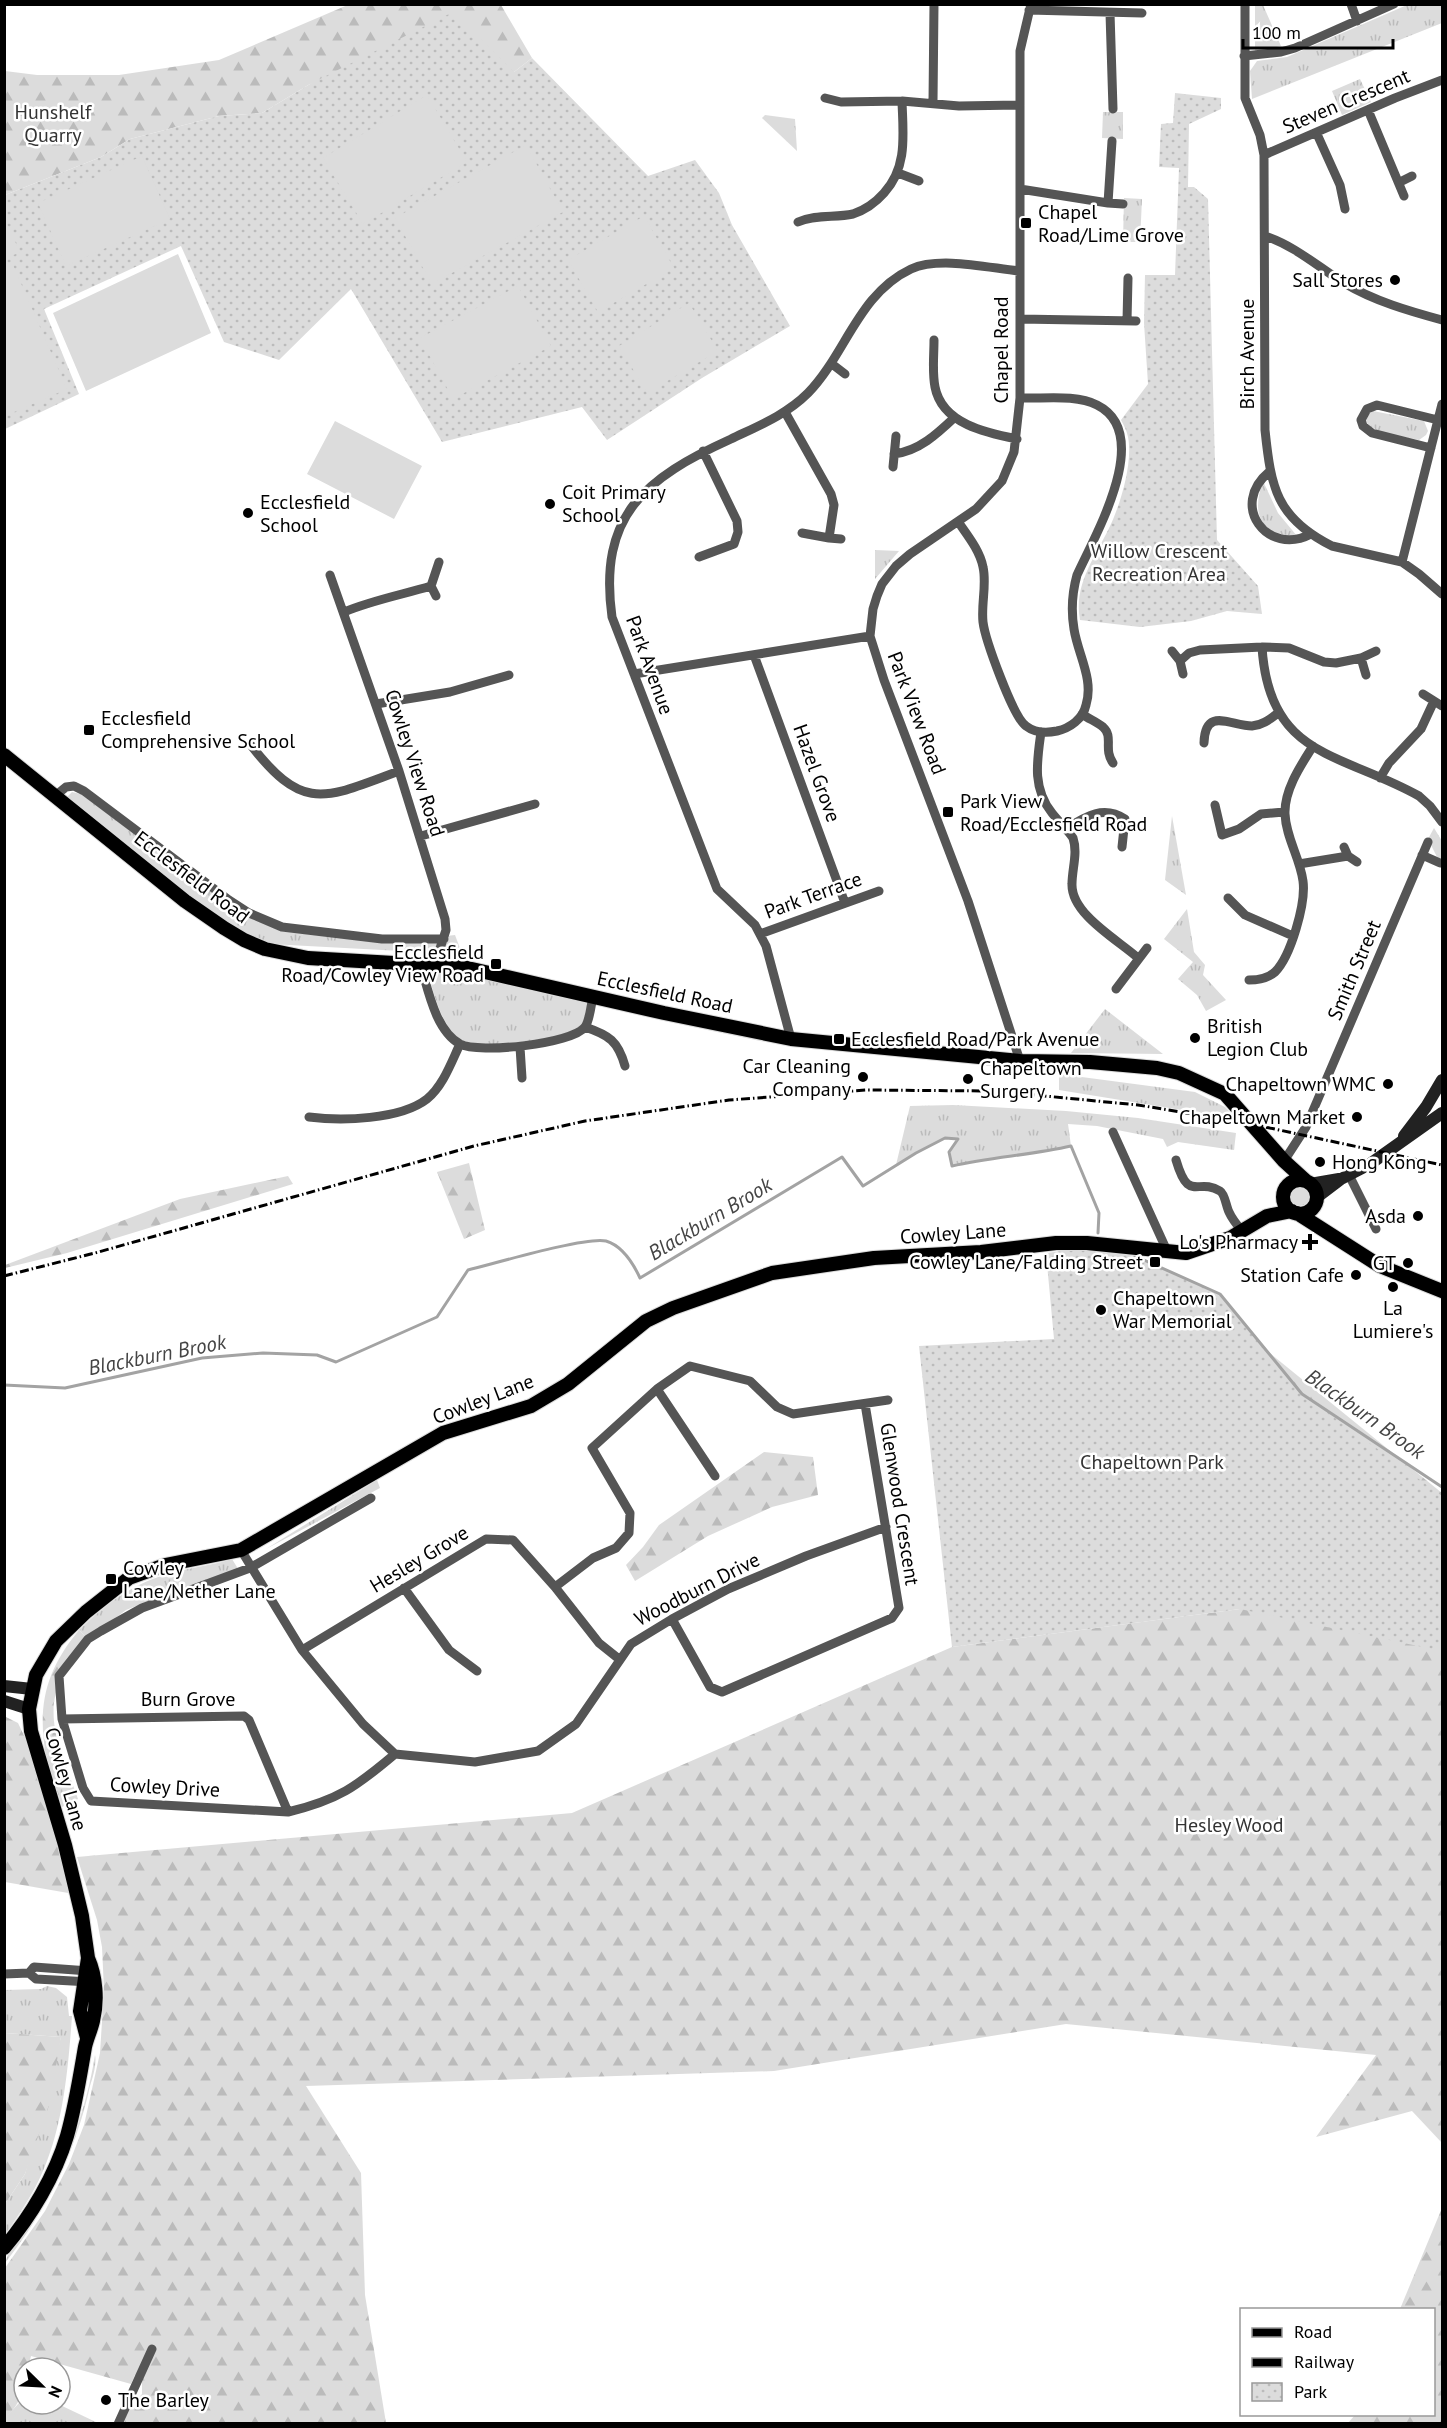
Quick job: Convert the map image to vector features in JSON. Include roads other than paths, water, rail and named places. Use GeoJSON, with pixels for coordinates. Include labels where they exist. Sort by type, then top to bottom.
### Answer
{"type":"FeatureCollection","features":[{"type":"Feature","properties":{"kind":"main road","name":"Ecclesfield Road"},"geometry":{"type":"LineString","coordinates":[[4,755],[185,901],[244,940],[265,949],[308,958],[463,967],[791,1039],[1020,1061],[1090,1062],[1157,1068],[1179,1073],[1225,1094],[1284,1161],[1308,1182]]}},
{"type":"Feature","properties":{"kind":"main road"},"geometry":{"type":"LineString","coordinates":[[1442,1080],[1443,1091]]}},
{"type":"Feature","properties":{"kind":"main road"},"geometry":{"type":"LineString","coordinates":[[1400,1142],[1426,1107],[1442,1080]]}},
{"type":"Feature","properties":{"kind":"main road"},"geometry":{"type":"LineString","coordinates":[[1294,1212],[1307,1212],[1316,1201],[1345,1177],[1443,1113]]}},
{"type":"Feature","properties":{"kind":"main road"},"geometry":{"type":"LineString","coordinates":[[1284,1161],[1284,1203],[1294,1212],[1330,1232],[1360,1255],[1380,1266],[1443,1291]]}},
{"type":"Feature","properties":{"kind":"main road"},"geometry":{"type":"LineString","coordinates":[[1285,1190],[1295,1181],[1308,1182],[1345,1177]]}},
{"type":"Feature","properties":{"kind":"main road"},"geometry":{"type":"LineString","coordinates":[[1308,1182],[1315,1190],[1320,1218],[1330,1232]]}},
{"type":"Feature","properties":{"kind":"main road","name":"Cowley Lane"},"geometry":{"type":"LineString","coordinates":[[1267,1216],[1285,1190]]}},
{"type":"Feature","properties":{"kind":"main road","name":"Cowley Lane"},"geometry":{"type":"LineString","coordinates":[[4,2248],[23,2223],[48,2182],[67,2137],[87,2038],[80,2011],[89,1973],[82,1916],[65,1845],[31,1731],[29,1709],[36,1675],[56,1641],[86,1612],[129,1578],[165,1565],[241,1550],[443,1433],[531,1406],[568,1384],[646,1321],[673,1308],[772,1273],[874,1258],[981,1252],[1056,1243],[1087,1243],[1185,1253],[1217,1243],[1267,1216],[1294,1212]]}},
{"type":"Feature","properties":{"kind":"main road"},"geometry":{"type":"LineString","coordinates":[[4,1686],[32,1689]]}},
{"type":"Feature","properties":{"kind":"main road"},"geometry":{"type":"LineString","coordinates":[[4,1701],[29,1709]]}},
{"type":"Feature","properties":{"kind":"street"},"geometry":{"type":"LineString","coordinates":[[933,102],[934,4]]}},
{"type":"Feature","properties":{"kind":"street","name":"Birch Avenue"},"geometry":{"type":"LineString","coordinates":[[1245,4],[1245,98],[1260,135],[1264,155],[1265,430],[1269,472],[1280,502],[1311,534],[1332,546],[1402,562],[1443,594]]}},
{"type":"Feature","properties":{"kind":"street"},"geometry":{"type":"LineString","coordinates":[[1351,4],[1358,21]]}},
{"type":"Feature","properties":{"kind":"street"},"geometry":{"type":"LineString","coordinates":[[1245,56],[1281,52],[1394,4]]}},
{"type":"Feature","properties":{"kind":"street"},"geometry":{"type":"LineString","coordinates":[[1030,7],[1142,14]]}},
{"type":"Feature","properties":{"kind":"street","name":"Chapel Road"},"geometry":{"type":"LineString","coordinates":[[870,636],[873,609],[882,584],[889,575],[910,554],[959,523],[989,498],[1002,482],[1014,452],[1020,398],[1020,51],[1030,7]]}},
{"type":"Feature","properties":{"kind":"street"},"geometry":{"type":"LineString","coordinates":[[1110,13],[1113,108]]}},
{"type":"Feature","properties":{"kind":"street","name":"Steven Crescent"},"geometry":{"type":"LineString","coordinates":[[1264,155],[1443,80]]}},
{"type":"Feature","properties":{"kind":"street"},"geometry":{"type":"LineString","coordinates":[[825,98],[842,102],[902,100],[959,106],[1020,105]]}},
{"type":"Feature","properties":{"kind":"street"},"geometry":{"type":"LineString","coordinates":[[798,222],[807,218],[829,217],[862,210],[879,198],[892,184],[898,173],[904,142],[902,100]]}},
{"type":"Feature","properties":{"kind":"street"},"geometry":{"type":"LineString","coordinates":[[1368,110],[1404,196]]}},
{"type":"Feature","properties":{"kind":"street"},"geometry":{"type":"LineString","coordinates":[[1317,134],[1340,185],[1345,209]]}},
{"type":"Feature","properties":{"kind":"street"},"geometry":{"type":"LineString","coordinates":[[1108,203],[1112,141]]}},
{"type":"Feature","properties":{"kind":"street"},"geometry":{"type":"LineString","coordinates":[[898,173],[920,181]]}},
{"type":"Feature","properties":{"kind":"street"},"geometry":{"type":"LineString","coordinates":[[1400,182],[1412,176]]}},
{"type":"Feature","properties":{"kind":"street"},"geometry":{"type":"LineString","coordinates":[[1020,189],[1123,204]]}},
{"type":"Feature","properties":{"kind":"street"},"geometry":{"type":"LineString","coordinates":[[1265,236],[1293,248],[1354,288],[1385,302],[1443,320]]}},
{"type":"Feature","properties":{"kind":"street","name":"Park Avenue"},"geometry":{"type":"LineString","coordinates":[[791,1039],[766,946],[755,925],[717,889],[612,617],[609,585],[612,553],[625,518],[642,494],[662,475],[703,451],[785,412],[809,392],[832,364],[869,302],[893,279],[913,268],[944,264],[1020,271]]}},
{"type":"Feature","properties":{"kind":"street"},"geometry":{"type":"LineString","coordinates":[[1020,319],[1132,321],[1128,278]]}},
{"type":"Feature","properties":{"kind":"street"},"geometry":{"type":"LineString","coordinates":[[934,340],[935,390],[940,402],[955,417],[984,431],[1017,440]]}},
{"type":"Feature","properties":{"kind":"street"},"geometry":{"type":"LineString","coordinates":[[832,364],[845,374]]}},
{"type":"Feature","properties":{"kind":"street"},"geometry":{"type":"LineString","coordinates":[[959,523],[984,568],[983,621],[1018,717],[1024,725],[1041,732],[1065,729],[1083,714],[1088,685],[1074,630],[1073,588],[1112,499],[1120,453],[1120,434],[1111,416],[1096,404],[1072,400],[1020,398]]}},
{"type":"Feature","properties":{"kind":"street"},"geometry":{"type":"LineString","coordinates":[[1402,562],[1443,404]]}},
{"type":"Feature","properties":{"kind":"street"},"geometry":{"type":"LineString","coordinates":[[1431,448],[1372,433],[1363,426],[1361,420],[1367,409],[1377,405],[1438,420]]}},
{"type":"Feature","properties":{"kind":"street"},"geometry":{"type":"LineString","coordinates":[[785,412],[831,494],[834,505],[829,538]]}},
{"type":"Feature","properties":{"kind":"street"},"geometry":{"type":"LineString","coordinates":[[894,454],[923,444],[955,417]]}},
{"type":"Feature","properties":{"kind":"street"},"geometry":{"type":"LineString","coordinates":[[893,467],[896,436]]}},
{"type":"Feature","properties":{"kind":"street"},"geometry":{"type":"LineString","coordinates":[[699,558],[734,544],[738,532],[737,521],[703,451]]}},
{"type":"Feature","properties":{"kind":"street"},"geometry":{"type":"LineString","coordinates":[[1269,472],[1259,480],[1254,489],[1251,502],[1252,514],[1256,520],[1268,534],[1289,541],[1300,540],[1311,534]]}},
{"type":"Feature","properties":{"kind":"street"},"geometry":{"type":"LineString","coordinates":[[802,533],[842,539]]}},
{"type":"Feature","properties":{"kind":"street"},"geometry":{"type":"LineString","coordinates":[[436,596],[431,586],[439,561]]}},
{"type":"Feature","properties":{"kind":"street","name":"Cowley View Road"},"geometry":{"type":"LineString","coordinates":[[330,575],[399,771],[445,919],[444,939],[435,964]]}},
{"type":"Feature","properties":{"kind":"street"},"geometry":{"type":"LineString","coordinates":[[344,612],[376,599],[431,586]]}},
{"type":"Feature","properties":{"kind":"street","name":"Park View Road"},"geometry":{"type":"LineString","coordinates":[[634,674],[870,636],[884,680],[968,901],[1020,1061]]}},
{"type":"Feature","properties":{"kind":"street"},"geometry":{"type":"LineString","coordinates":[[1262,647],[1266,682],[1278,713],[1292,730],[1313,746],[1419,796],[1442,819]]}},
{"type":"Feature","properties":{"kind":"street"},"geometry":{"type":"LineString","coordinates":[[1180,661],[1189,653],[1200,650],[1289,648],[1324,662],[1336,663],[1361,658],[1376,651]]}},
{"type":"Feature","properties":{"kind":"street"},"geometry":{"type":"LineString","coordinates":[[1172,651],[1180,661],[1183,674]]}},
{"type":"Feature","properties":{"kind":"street","name":"Hazel Grove"},"geometry":{"type":"LineString","coordinates":[[754,655],[845,903]]}},
{"type":"Feature","properties":{"kind":"street"},"geometry":{"type":"LineString","coordinates":[[1361,658],[1366,675]]}},
{"type":"Feature","properties":{"kind":"street"},"geometry":{"type":"LineString","coordinates":[[376,704],[450,692],[509,675]]}},
{"type":"Feature","properties":{"kind":"street"},"geometry":{"type":"LineString","coordinates":[[1380,778],[1389,763],[1412,741],[1438,704],[1424,694]]}},
{"type":"Feature","properties":{"kind":"street"},"geometry":{"type":"LineString","coordinates":[[1204,743],[1208,726],[1215,720],[1251,726],[1267,721],[1278,713]]}},
{"type":"Feature","properties":{"kind":"street"},"geometry":{"type":"LineString","coordinates":[[1083,714],[1106,732],[1107,755],[1113,763]]}},
{"type":"Feature","properties":{"kind":"street"},"geometry":{"type":"LineString","coordinates":[[1041,732],[1037,763],[1039,790],[1048,808],[1067,828],[1076,845],[1072,885],[1076,904],[1138,958]]}},
{"type":"Feature","properties":{"kind":"street"},"geometry":{"type":"LineString","coordinates":[[250,744],[278,777],[309,794],[326,795],[341,792],[399,771]]}},
{"type":"Feature","properties":{"kind":"street"},"geometry":{"type":"LineString","coordinates":[[1249,980],[1266,977],[1275,971],[1285,956],[1304,902],[1303,877],[1288,836],[1284,812],[1293,782],[1313,746]]}},
{"type":"Feature","properties":{"kind":"street","name":"Ecclesfield Road"},"geometry":{"type":"LineString","coordinates":[[55,796],[66,786],[74,786],[84,791],[229,900],[282,927],[382,939],[444,939]]}},
{"type":"Feature","properties":{"kind":"street"},"geometry":{"type":"LineString","coordinates":[[421,837],[535,804]]}},
{"type":"Feature","properties":{"kind":"street"},"geometry":{"type":"LineString","coordinates":[[1215,805],[1222,834],[1239,829],[1261,814],[1284,812]]}},
{"type":"Feature","properties":{"kind":"street"},"geometry":{"type":"LineString","coordinates":[[1067,828],[1089,815],[1111,812],[1125,819],[1122,847]]}},
{"type":"Feature","properties":{"kind":"street","name":"Smith Street"},"geometry":{"type":"LineString","coordinates":[[1284,1161],[1306,1127],[1428,842]]}},
{"type":"Feature","properties":{"kind":"street"},"geometry":{"type":"LineString","coordinates":[[1299,864],[1346,851],[1357,862]]}},
{"type":"Feature","properties":{"kind":"street"},"geometry":{"type":"LineString","coordinates":[[1422,855],[1440,863]]}},
{"type":"Feature","properties":{"kind":"street","name":"Park Terrace"},"geometry":{"type":"LineString","coordinates":[[760,934],[879,891]]}},
{"type":"Feature","properties":{"kind":"street"},"geometry":{"type":"LineString","coordinates":[[1228,898],[1245,915],[1293,936]]}},
{"type":"Feature","properties":{"kind":"street"},"geometry":{"type":"LineString","coordinates":[[1116,989],[1147,948]]}},
{"type":"Feature","properties":{"kind":"street"},"geometry":{"type":"LineString","coordinates":[[420,963],[430,998],[444,1028],[460,1044],[483,1049],[520,1047],[573,1036],[585,1027],[593,996]]}},
{"type":"Feature","properties":{"kind":"street"},"geometry":{"type":"LineString","coordinates":[[585,1027],[608,1036],[621,1052],[625,1066]]}},
{"type":"Feature","properties":{"kind":"street"},"geometry":{"type":"LineString","coordinates":[[309,1117],[363,1118],[400,1112],[426,1100],[440,1085],[460,1044]]}},
{"type":"Feature","properties":{"kind":"street"},"geometry":{"type":"LineString","coordinates":[[520,1047],[522,1080]]}},
{"type":"Feature","properties":{"kind":"street"},"geometry":{"type":"LineString","coordinates":[[1113,1132],[1168,1252]]}},
{"type":"Feature","properties":{"kind":"street"},"geometry":{"type":"LineString","coordinates":[[1176,1160],[1181,1177],[1188,1184],[1196,1188],[1218,1190],[1223,1193],[1230,1215],[1242,1231]]}},
{"type":"Feature","properties":{"kind":"street"},"geometry":{"type":"LineString","coordinates":[[1345,1177],[1376,1229]]}},
{"type":"Feature","properties":{"kind":"street","name":"Glenwood Crescent"},"geometry":{"type":"LineString","coordinates":[[555,1587],[594,1558],[616,1548],[629,1533],[630,1513],[592,1448],[657,1389],[690,1366],[750,1381],[777,1407],[793,1414],[888,1400]]}},
{"type":"Feature","properties":{"kind":"street"},"geometry":{"type":"LineString","coordinates":[[657,1389],[715,1476]]}},
{"type":"Feature","properties":{"kind":"street","name":"Glenwood Crescent"},"geometry":{"type":"LineString","coordinates":[[672,1619],[710,1687],[722,1692],[892,1618],[899,1608],[865,1404]]}},
{"type":"Feature","properties":{"kind":"street","name":"Cowley Drive"},"geometry":{"type":"LineString","coordinates":[[371,1498],[250,1568],[142,1608],[88,1639],[59,1676],[62,1719],[83,1788],[91,1801],[288,1812],[320,1804],[357,1786],[395,1754]]}},
{"type":"Feature","properties":{"kind":"street","name":"Woodburn Drive"},"geometry":{"type":"LineString","coordinates":[[395,1754],[476,1762],[538,1751],[576,1724],[631,1644],[728,1589],[806,1556],[886,1527]]}},
{"type":"Feature","properties":{"kind":"street","name":"Hesley Grove"},"geometry":{"type":"LineString","coordinates":[[302,1650],[486,1539],[513,1540],[555,1587],[599,1643],[619,1659]]}},
{"type":"Feature","properties":{"kind":"street"},"geometry":{"type":"LineString","coordinates":[[241,1550],[302,1650],[363,1724],[395,1754]]}},
{"type":"Feature","properties":{"kind":"street"},"geometry":{"type":"LineString","coordinates":[[404,1588],[449,1650],[477,1671]]}},
{"type":"Feature","properties":{"kind":"street","name":"Burn Grove"},"geometry":{"type":"LineString","coordinates":[[62,1719],[244,1716],[249,1720],[288,1812]]}},
{"type":"Feature","properties":{"kind":"street"},"geometry":{"type":"LineString","coordinates":[[4,1974],[29,1973],[36,1979],[89,1973]]}},
{"type":"Feature","properties":{"kind":"street"},"geometry":{"type":"LineString","coordinates":[[118,2424],[152,2349]]}},
{"type":"Feature","properties":{"kind":"waterway","name":"Blackburn Brook"},"geometry":{"type":"LineString","coordinates":[[4,1385],[65,1388],[202,1358],[263,1353],[317,1355],[336,1362],[437,1317],[468,1270],[561,1246],[606,1241],[622,1251],[631,1261],[640,1278],[842,1157],[863,1186],[945,1138],[958,1139],[949,1152],[952,1166],[1071,1146],[1099,1213],[1098,1233]]}},
{"type":"Feature","properties":{"kind":"waterway","name":"Blackburn Brook"},"geometry":{"type":"LineString","coordinates":[[1135,1256],[1220,1294],[1302,1394],[1442,1487]]}},
{"type":"Feature","properties":{"kind":"railway"},"geometry":{"type":"LineString","coordinates":[[4,1276],[95,1253],[474,1146],[585,1121],[729,1100],[866,1090],[993,1091],[1138,1105],[1242,1122],[1442,1165]]}},
{"type":"Feature","properties":{"kind":"place","name":"Chapel Road/Lime Grove"},"geometry":{"type":"Point","coordinates":[1026,223]}},
{"type":"Feature","properties":{"kind":"place","name":"Sall Stores"},"geometry":{"type":"Point","coordinates":[1395,280]}},
{"type":"Feature","properties":{"kind":"place","name":"Coit Primary School"},"geometry":{"type":"Point","coordinates":[550,504]}},
{"type":"Feature","properties":{"kind":"place","name":"Ecclesfield School"},"geometry":{"type":"Point","coordinates":[248,513]}},
{"type":"Feature","properties":{"kind":"place","name":"Ecclesfield Comprehensive School"},"geometry":{"type":"Point","coordinates":[89,730]}},
{"type":"Feature","properties":{"kind":"place","name":"Park View Road/Ecclesfield Road"},"geometry":{"type":"Point","coordinates":[948,812]}},
{"type":"Feature","properties":{"kind":"place","name":"Ecclesfield Road/Cowley View Road"},"geometry":{"type":"Point","coordinates":[496,964]}},
{"type":"Feature","properties":{"kind":"place","name":"British Legion Club"},"geometry":{"type":"Point","coordinates":[1195,1038]}},
{"type":"Feature","properties":{"kind":"place","name":"Ecclesfield Road/Park Avenue"},"geometry":{"type":"Point","coordinates":[839,1039]}},
{"type":"Feature","properties":{"kind":"place","name":"Car Cleaning Company"},"geometry":{"type":"Point","coordinates":[863,1077]}},
{"type":"Feature","properties":{"kind":"place","name":"Chapeltown Surgery"},"geometry":{"type":"Point","coordinates":[968,1079]}},
{"type":"Feature","properties":{"kind":"place","name":"Chapeltown WMC"},"geometry":{"type":"Point","coordinates":[1388,1084]}},
{"type":"Feature","properties":{"kind":"place","name":"Chapeltown Market"},"geometry":{"type":"Point","coordinates":[1357,1117]}},
{"type":"Feature","properties":{"kind":"place","name":"Hong Kong"},"geometry":{"type":"Point","coordinates":[1320,1162]}},
{"type":"Feature","properties":{"kind":"place","name":"Asda"},"geometry":{"type":"Point","coordinates":[1418,1216]}},
{"type":"Feature","properties":{"kind":"place","name":"Lo's Pharmacy"},"geometry":{"type":"Point","coordinates":[1310,1242]}},
{"type":"Feature","properties":{"kind":"place","name":"Cowley Lane/Falding Street"},"geometry":{"type":"Point","coordinates":[1155,1262]}},
{"type":"Feature","properties":{"kind":"place","name":"GT"},"geometry":{"type":"Point","coordinates":[1408,1263]}},
{"type":"Feature","properties":{"kind":"place","name":"Station Cafe"},"geometry":{"type":"Point","coordinates":[1356,1275]}},
{"type":"Feature","properties":{"kind":"place","name":"La Lumiere's"},"geometry":{"type":"Point","coordinates":[1393,1287]}},
{"type":"Feature","properties":{"kind":"place","name":"Chapeltown War Memorial"},"geometry":{"type":"Point","coordinates":[1101,1310]}},
{"type":"Feature","properties":{"kind":"place","name":"Cowley Lane/Nether Lane"},"geometry":{"type":"Point","coordinates":[111,1579]}},
{"type":"Feature","properties":{"kind":"place","name":"The Barley"},"geometry":{"type":"Point","coordinates":[106,2400]}},
{"type":"Feature","properties":{"kind":"park label","name":"Hunshelf Quarry"},"geometry":{"type":"Point","coordinates":[53,124]}},
{"type":"Feature","properties":{"kind":"park label","name":"Willow Crescent Recreation Area"},"geometry":{"type":"Point","coordinates":[1159,562]}},
{"type":"Feature","properties":{"kind":"park label","name":"Chapeltown Park"},"geometry":{"type":"Point","coordinates":[1152,1462]}},
{"type":"Feature","properties":{"kind":"park label","name":"Hesley Wood"},"geometry":{"type":"Point","coordinates":[1229,1825]}}]}
